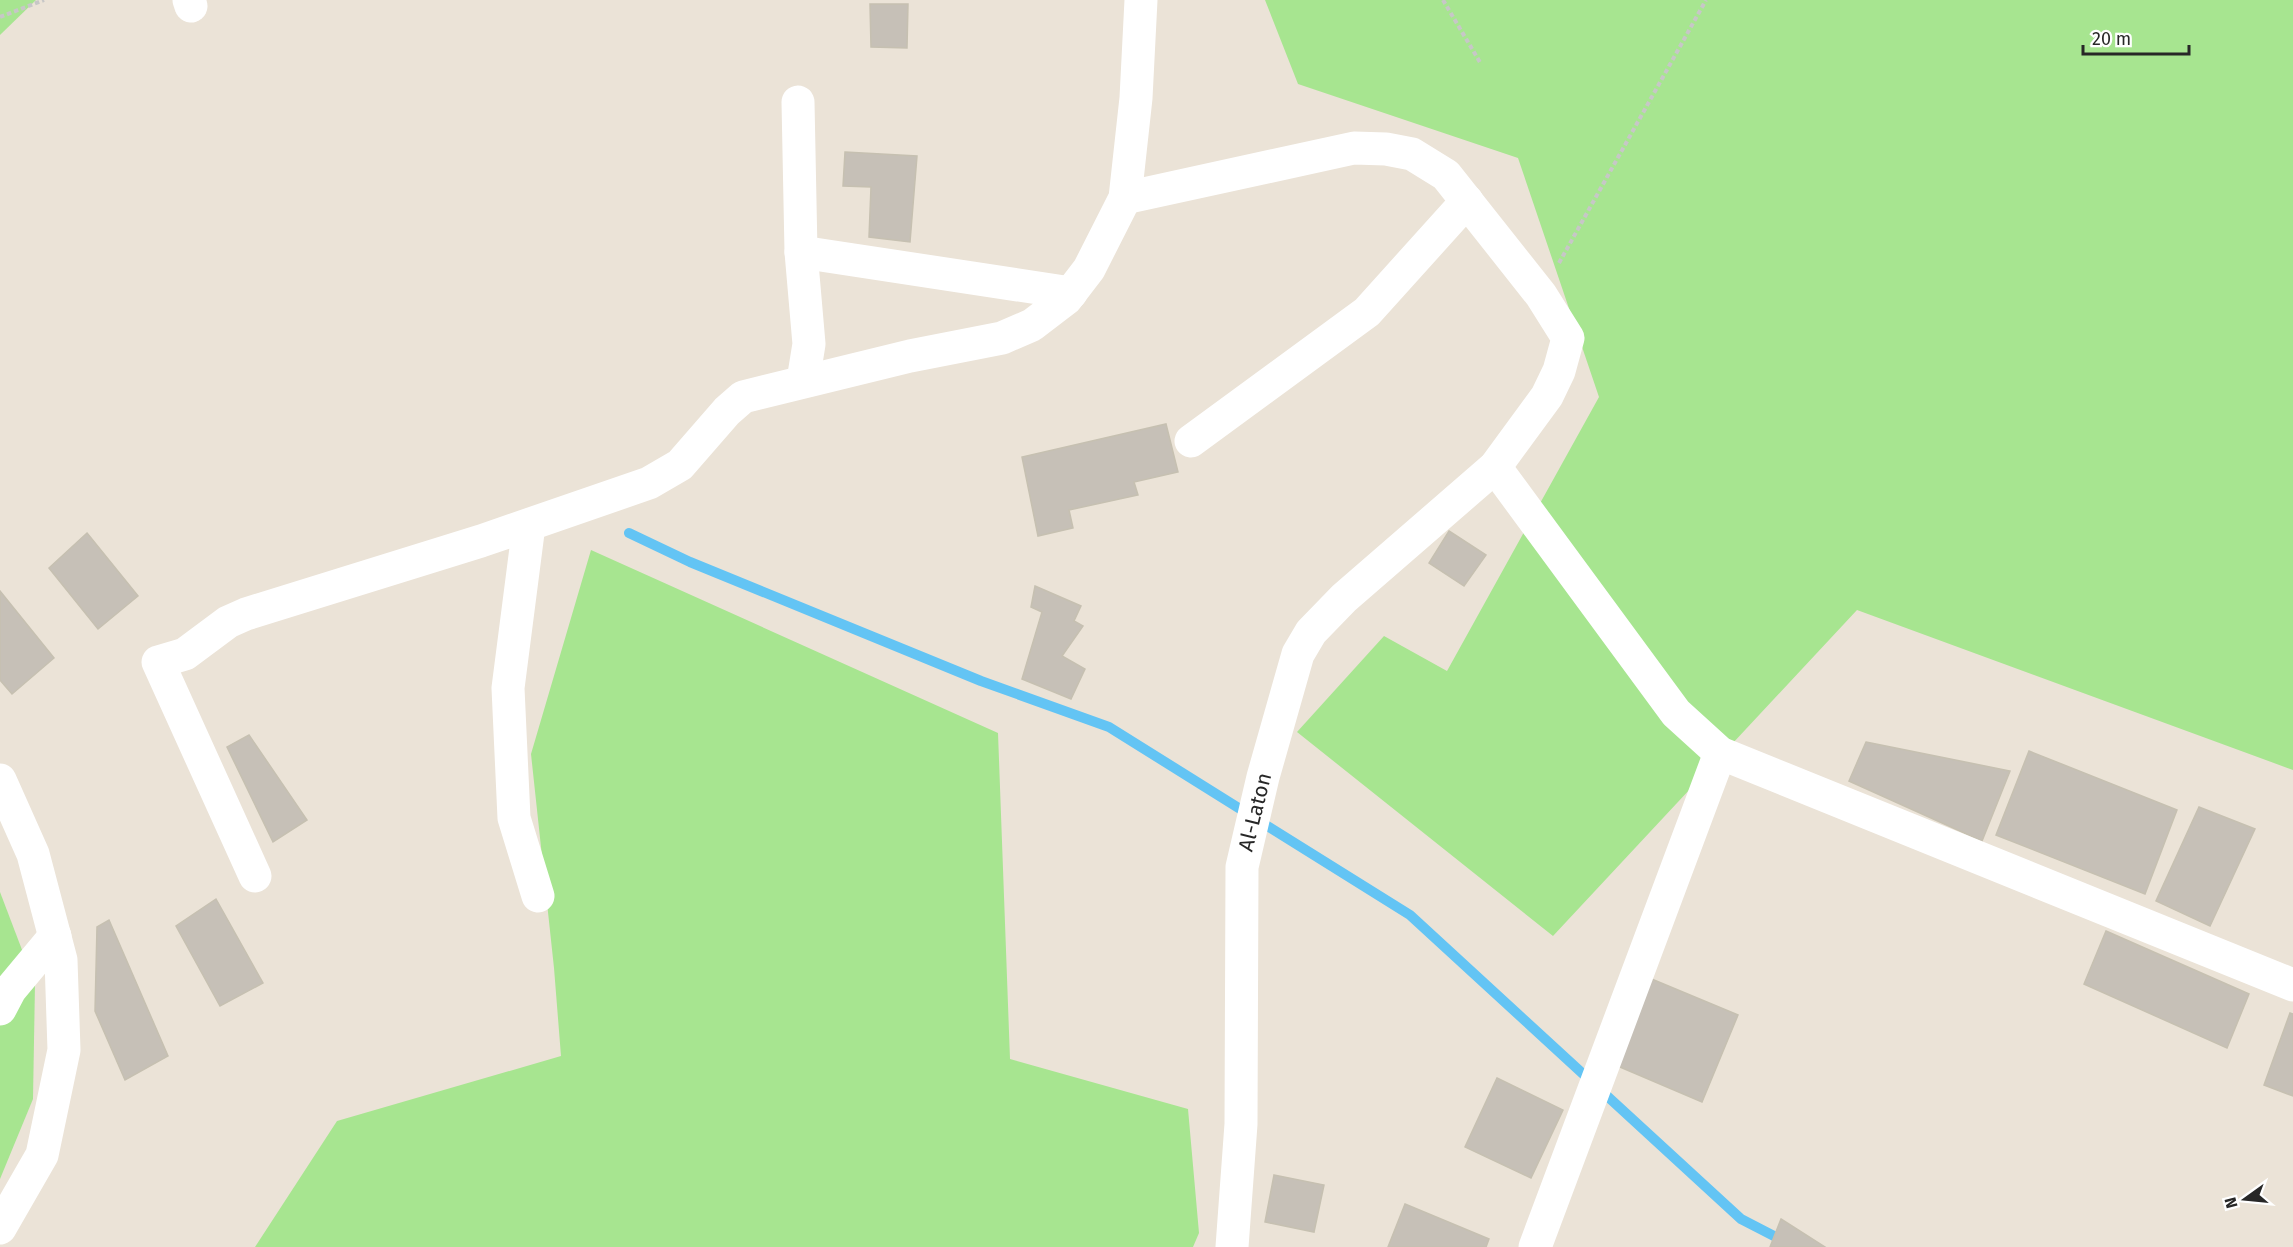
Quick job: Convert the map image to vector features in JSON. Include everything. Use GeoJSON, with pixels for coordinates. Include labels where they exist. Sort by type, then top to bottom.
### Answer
{"type":"FeatureCollection","features":[{"type":"Feature","properties":{"kind":"street"},"geometry":{"type":"LineString","coordinates":[[255,876],[158,662],[185,654],[228,622],[246,614],[529,525],[649,483],[680,465],[727,411],[743,397],[803,381],[1002,338],[1032,325],[1071,293],[1108,235],[1125,198],[1136,98],[1141,0]]}},
{"type":"Feature","properties":{"kind":"street"},"geometry":{"type":"LineString","coordinates":[[798,102],[801,252],[809,344],[803,381]]}},
{"type":"Feature","properties":{"kind":"street"},"geometry":{"type":"LineString","coordinates":[[1125,198],[1354,148],[1386,149],[1412,154],[1446,175],[1541,295]]}},
{"type":"Feature","properties":{"kind":"street"},"geometry":{"type":"LineString","coordinates":[[1191,441],[1367,312],[1467,201]]}},
{"type":"Feature","properties":{"kind":"street"},"geometry":{"type":"LineString","coordinates":[[801,252],[1071,293]]}},
{"type":"Feature","properties":{"kind":"street","name":"Al-Laton"},"geometry":{"type":"LineString","coordinates":[[1232,1247],[1241,1124],[1242,867],[1263,777],[1298,654],[1311,632],[1344,598],[1495,467],[1546,396],[1559,371],[1568,339],[1541,295]]}},
{"type":"Feature","properties":{"kind":"street"},"geometry":{"type":"LineString","coordinates":[[1495,467],[1676,713],[1720,753],[2293,985]]}},
{"type":"Feature","properties":{"kind":"street"},"geometry":{"type":"LineString","coordinates":[[529,525],[508,688],[514,818],[538,896]]}},
{"type":"Feature","properties":{"kind":"street"},"geometry":{"type":"LineString","coordinates":[[1535,1247],[1720,753]]}},
{"type":"Feature","properties":{"kind":"street"},"geometry":{"type":"LineString","coordinates":[[0,780],[33,854],[61,960],[64,1050],[42,1155],[4,1213]]}},
{"type":"Feature","properties":{"kind":"street"},"geometry":{"type":"LineString","coordinates":[[0,1009],[10,990],[55,936]]}},
{"type":"Feature","properties":{"kind":"path"},"geometry":{"type":"LineString","coordinates":[[0,17],[44,0]]}},
{"type":"Feature","properties":{"kind":"path"},"geometry":{"type":"LineString","coordinates":[[1443,0],[1481,64]]}},
{"type":"Feature","properties":{"kind":"path"},"geometry":{"type":"LineString","coordinates":[[1541,295],[1706,0]]}},
{"type":"Feature","properties":{"kind":"green space"},"geometry":{"type":"Polygon","coordinates":[[[0,0],[36,0],[0,35],[0,0]]]}},
{"type":"Feature","properties":{"kind":"green space"},"geometry":{"type":"Polygon","coordinates":[[[1265,0],[2293,0],[2293,770],[1857,610],[1553,936],[1297,732],[1384,636],[1447,671],[1599,397],[1518,158],[1298,84],[1265,0]]]}},
{"type":"Feature","properties":{"kind":"green space"},"geometry":{"type":"Polygon","coordinates":[[[591,550],[998,733],[1010,1059],[1188,1109],[1199,1233],[1193,1247],[255,1247],[337,1121],[561,1056],[531,754],[591,550]]]}},
{"type":"Feature","properties":{"kind":"green space"},"geometry":{"type":"Polygon","coordinates":[[[0,892],[35,984],[33,1099],[0,1179],[0,892]]]}},
{"type":"Feature","properties":{"kind":"building"},"geometry":{"type":"Polygon","coordinates":[[[870,4],[908,4],[907,48],[871,47],[870,4]]]}},
{"type":"Feature","properties":{"kind":"building"},"geometry":{"type":"Polygon","coordinates":[[[845,152],[917,156],[910,242],[869,237],[871,187],[843,186],[845,152]]]}},
{"type":"Feature","properties":{"kind":"building"},"geometry":{"type":"Polygon","coordinates":[[[1166,424],[1178,472],[1134,482],[1138,495],[1069,510],[1073,528],[1038,536],[1022,457],[1166,424]]]}},
{"type":"Feature","properties":{"kind":"building"},"geometry":{"type":"Polygon","coordinates":[[[1449,531],[1486,555],[1464,586],[1429,563],[1449,531]]]}},
{"type":"Feature","properties":{"kind":"building"},"geometry":{"type":"Polygon","coordinates":[[[87,533],[138,596],[98,629],[49,568],[87,533]]]}},
{"type":"Feature","properties":{"kind":"building"},"geometry":{"type":"Polygon","coordinates":[[[1035,586],[1081,606],[1074,621],[1083,626],[1062,656],[1085,669],[1071,699],[1022,679],[1042,612],[1031,607],[1035,586]]]}},
{"type":"Feature","properties":{"kind":"building"},"geometry":{"type":"Polygon","coordinates":[[[0,591],[54,658],[12,694],[0,680],[0,591]]]}},
{"type":"Feature","properties":{"kind":"building"},"geometry":{"type":"Polygon","coordinates":[[[249,735],[307,820],[273,842],[227,747],[249,735]]]}},
{"type":"Feature","properties":{"kind":"building"},"geometry":{"type":"Polygon","coordinates":[[[1866,742],[2010,771],[1982,841],[1849,781],[1866,742]]]}},
{"type":"Feature","properties":{"kind":"building"},"geometry":{"type":"Polygon","coordinates":[[[2029,751],[2177,810],[2145,894],[1996,835],[2029,751]]]}},
{"type":"Feature","properties":{"kind":"building"},"geometry":{"type":"Polygon","coordinates":[[[2199,807],[2255,829],[2210,926],[2156,901],[2199,807]]]}},
{"type":"Feature","properties":{"kind":"building"},"geometry":{"type":"Polygon","coordinates":[[[216,899],[263,983],[220,1006],[176,926],[216,899]]]}},
{"type":"Feature","properties":{"kind":"building"},"geometry":{"type":"Polygon","coordinates":[[[109,920],[168,1056],[125,1080],[95,1011],[97,927],[109,920]]]}},
{"type":"Feature","properties":{"kind":"building"},"geometry":{"type":"Polygon","coordinates":[[[2106,931],[2249,994],[2227,1048],[2084,984],[2106,931]]]}},
{"type":"Feature","properties":{"kind":"building"},"geometry":{"type":"Polygon","coordinates":[[[1642,975],[1738,1015],[1702,1102],[1606,1061],[1642,975]]]}},
{"type":"Feature","properties":{"kind":"building"},"geometry":{"type":"Polygon","coordinates":[[[2290,1013],[2293,1014],[2293,1096],[2264,1085],[2290,1013]]]}},
{"type":"Feature","properties":{"kind":"building"},"geometry":{"type":"Polygon","coordinates":[[[1497,1078],[1563,1110],[1531,1178],[1465,1147],[1497,1078]]]}},
{"type":"Feature","properties":{"kind":"building"},"geometry":{"type":"Polygon","coordinates":[[[1274,1175],[1324,1185],[1314,1232],[1265,1222],[1274,1175]]]}},
{"type":"Feature","properties":{"kind":"building"},"geometry":{"type":"Polygon","coordinates":[[[1405,1204],[1489,1239],[1486,1247],[1388,1247],[1405,1204]]]}},
{"type":"Feature","properties":{"kind":"building"},"geometry":{"type":"Polygon","coordinates":[[[1781,1219],[1825,1247],[1770,1247],[1781,1219]]]}},
{"type":"Feature","properties":{"kind":"waterway"},"geometry":{"type":"LineString","coordinates":[[629,533],[690,562],[981,681],[1109,727],[1410,915],[1741,1219],[1795,1247]]}}]}
